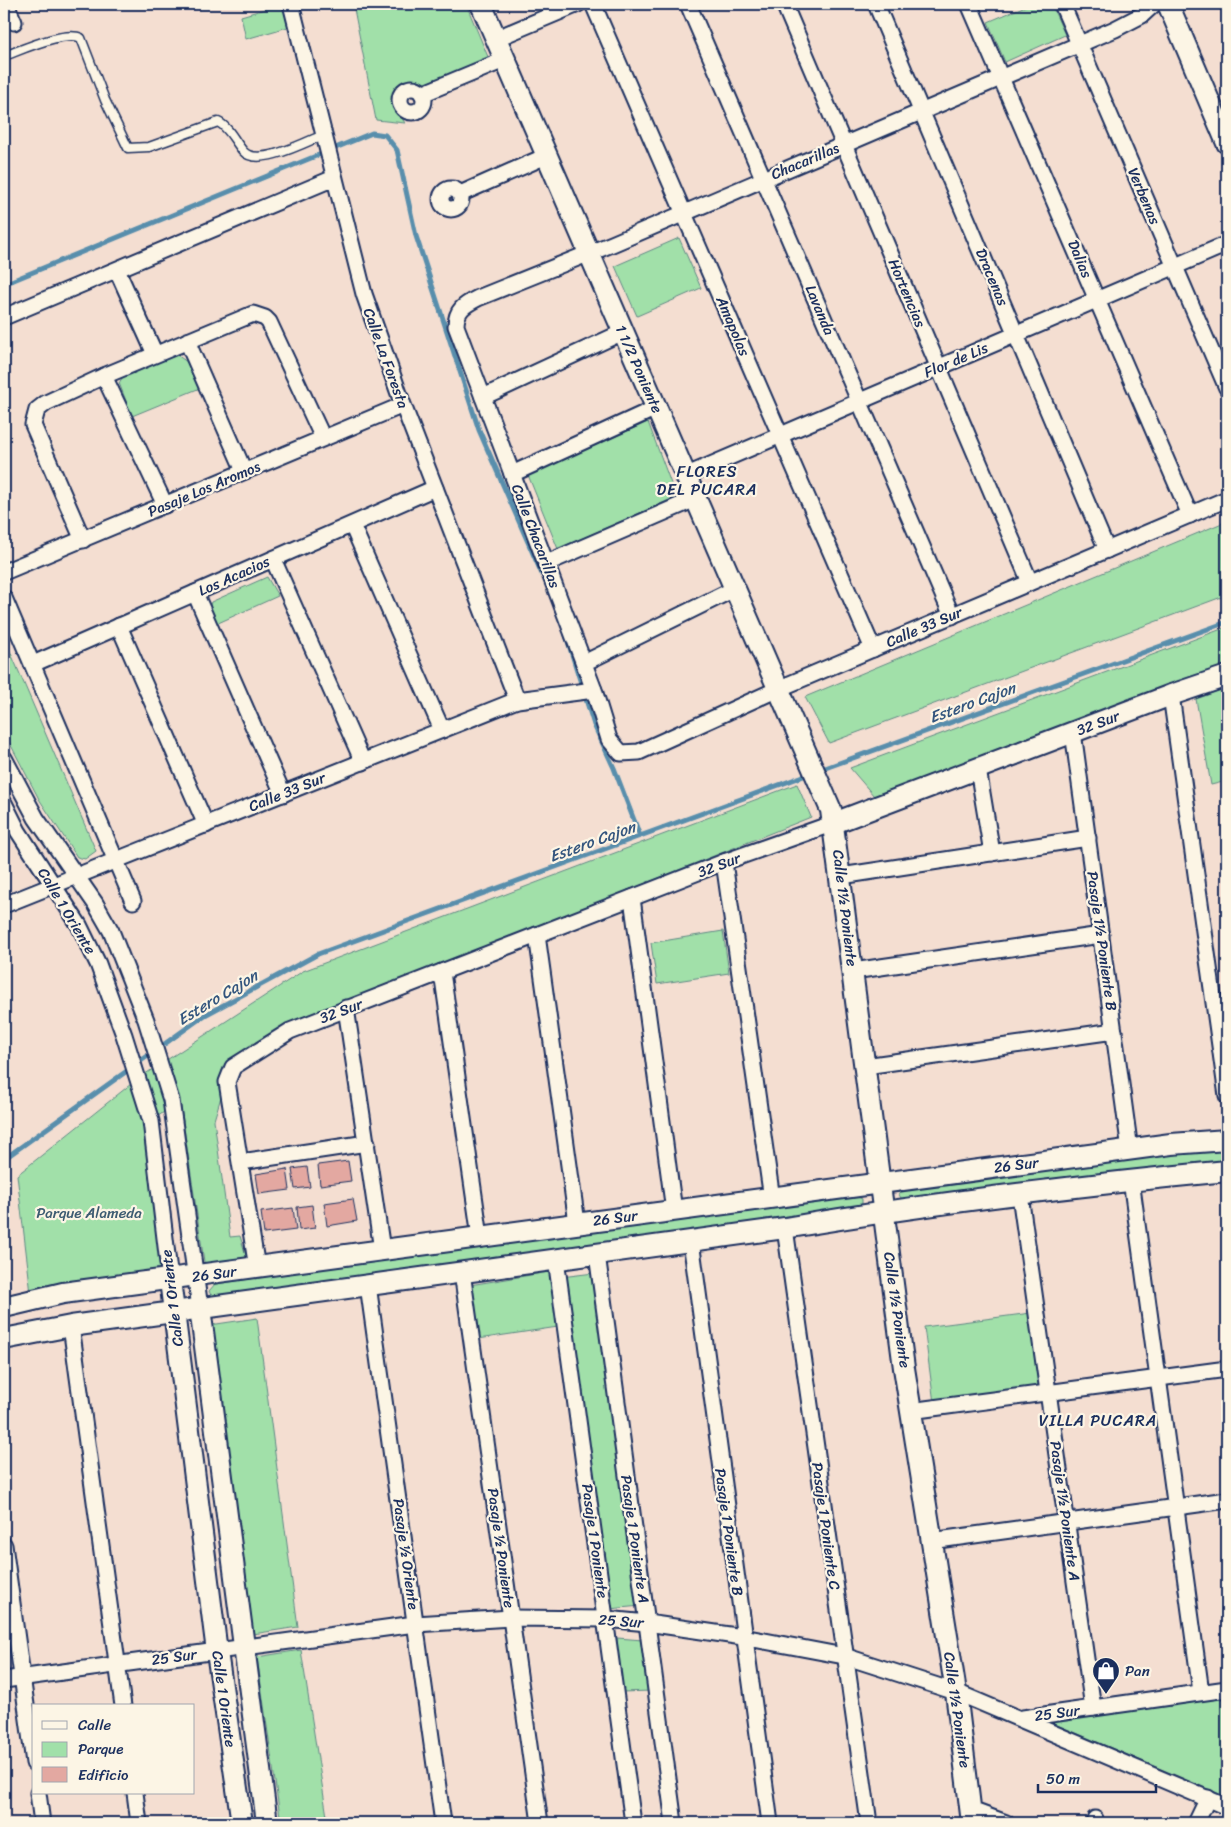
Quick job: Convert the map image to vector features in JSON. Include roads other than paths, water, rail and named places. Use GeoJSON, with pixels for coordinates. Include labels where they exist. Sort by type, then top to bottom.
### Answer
{"type":"FeatureCollection","features":[{"type":"Feature","properties":{"kind":"street"},"geometry":{"type":"LineString","coordinates":[[6,4],[14,22]]}},
{"type":"Feature","properties":{"kind":"street","name":"Calle La Foresta"},"geometry":{"type":"LineString","coordinates":[[292,4],[364,294],[403,405],[517,700]]}},
{"type":"Feature","properties":{"kind":"street","name":"1 1/2 Poniente"},"geometry":{"type":"LineString","coordinates":[[480,4],[825,797]]}},
{"type":"Feature","properties":{"kind":"street"},"geometry":{"type":"LineString","coordinates":[[495,39],[578,4]]}},
{"type":"Feature","properties":{"kind":"street","name":"Amapolas"},"geometry":{"type":"LineString","coordinates":[[593,4],[873,649]]}},
{"type":"Feature","properties":{"kind":"street","name":"Lavanda"},"geometry":{"type":"LineString","coordinates":[[688,4],[952,616]]}},
{"type":"Feature","properties":{"kind":"street","name":"Hortencias"},"geometry":{"type":"LineString","coordinates":[[784,4],[1030,582]]}},
{"type":"Feature","properties":{"kind":"street","name":"Dracenas"},"geometry":{"type":"LineString","coordinates":[[876,4],[1107,550]]}},
{"type":"Feature","properties":{"kind":"street","name":"Dalias"},"geometry":{"type":"LineString","coordinates":[[969,4],[1190,515]]}},
{"type":"Feature","properties":{"kind":"street","name":"Verbenas"},"geometry":{"type":"LineString","coordinates":[[1062,4],[1227,388]]}},
{"type":"Feature","properties":{"kind":"street","name":"Chacarillas"},"geometry":{"type":"LineString","coordinates":[[456,317],[466,304],[478,298],[684,213],[1001,78],[1142,15],[1154,4]]}},
{"type":"Feature","properties":{"kind":"street"},"geometry":{"type":"LineString","coordinates":[[1168,4],[1227,143]]}},
{"type":"Feature","properties":{"kind":"street"},"geometry":{"type":"LineString","coordinates":[[422,94],[504,60]]}},
{"type":"Feature","properties":{"kind":"street"},"geometry":{"type":"LineString","coordinates":[[460,194],[546,156]]}},
{"type":"Feature","properties":{"kind":"street"},"geometry":{"type":"LineString","coordinates":[[4,317],[117,270],[332,171]]}},
{"type":"Feature","properties":{"kind":"street","name":"Flor de Lis"},"geometry":{"type":"LineString","coordinates":[[685,476],[1227,244]]}},
{"type":"Feature","properties":{"kind":"street"},"geometry":{"type":"LineString","coordinates":[[117,270],[155,354]]}},
{"type":"Feature","properties":{"kind":"street"},"geometry":{"type":"LineString","coordinates":[[82,540],[35,434],[34,416],[37,410],[46,403],[155,354],[253,314],[265,318],[323,438]]}},
{"type":"Feature","properties":{"kind":"street","name":"Calle Chacarillas"},"geometry":{"type":"LineString","coordinates":[[456,317],[456,326],[547,563],[594,690],[609,739],[621,752]]}},
{"type":"Feature","properties":{"kind":"street"},"geometry":{"type":"LineString","coordinates":[[483,396],[622,332]]}},
{"type":"Feature","properties":{"kind":"street"},"geometry":{"type":"LineString","coordinates":[[187,341],[244,472]]}},
{"type":"Feature","properties":{"kind":"street"},"geometry":{"type":"LineString","coordinates":[[104,376],[166,505]]}},
{"type":"Feature","properties":{"kind":"street","name":"Pasaje Los Aromos"},"geometry":{"type":"LineString","coordinates":[[4,572],[403,405]]}},
{"type":"Feature","properties":{"kind":"street"},"geometry":{"type":"LineString","coordinates":[[512,474],[656,408]]}},
{"type":"Feature","properties":{"kind":"street","name":"Los Acacios"},"geometry":{"type":"LineString","coordinates":[[33,664],[435,488]]}},
{"type":"Feature","properties":{"kind":"street"},"geometry":{"type":"LineString","coordinates":[[547,563],[695,499]]}},
{"type":"Feature","properties":{"kind":"street","name":"Calle 33 Sur"},"geometry":{"type":"LineString","coordinates":[[621,752],[639,752],[778,689],[1227,499]]}},
{"type":"Feature","properties":{"kind":"street"},"geometry":{"type":"LineString","coordinates":[[352,524],[442,730]]}},
{"type":"Feature","properties":{"kind":"street"},"geometry":{"type":"LineString","coordinates":[[273,559],[363,762]]}},
{"type":"Feature","properties":{"kind":"street"},"geometry":{"type":"LineString","coordinates":[[584,663],[734,589]]}},
{"type":"Feature","properties":{"kind":"street"},"geometry":{"type":"LineString","coordinates":[[195,593],[283,794]]}},
{"type":"Feature","properties":{"kind":"street"},"geometry":{"type":"LineString","coordinates":[[4,598],[133,901]]}},
{"type":"Feature","properties":{"kind":"street"},"geometry":{"type":"LineString","coordinates":[[119,626],[206,825]]}},
{"type":"Feature","properties":{"kind":"street","name":"32 Sur"},"geometry":{"type":"LineString","coordinates":[[241,1162],[227,1082],[233,1068],[275,1039],[346,1008],[724,862],[834,823],[1171,695],[1227,676]]}},
{"type":"Feature","properties":{"kind":"street","name":"Calle 33 Sur"},"geometry":{"type":"LineString","coordinates":[[4,905],[517,700],[594,690]]}},
{"type":"Feature","properties":{"kind":"street"},"geometry":{"type":"LineString","coordinates":[[1171,695],[1227,1096]]}},
{"type":"Feature","properties":{"kind":"street","name":"Pasaje 1½ Poniente B"},"geometry":{"type":"LineString","coordinates":[[1073,732],[1130,1150]]}},
{"type":"Feature","properties":{"kind":"street","name":"Calle 1 Oriente"},"geometry":{"type":"LineString","coordinates":[[4,758],[36,818],[77,876],[111,931],[146,1020],[166,1079],[176,1126],[267,1823]]}},
{"type":"Feature","properties":{"kind":"street"},"geometry":{"type":"LineString","coordinates":[[978,769],[992,853]]}},
{"type":"Feature","properties":{"kind":"street","name":"Calle 1½ Poniente"},"geometry":{"type":"LineString","coordinates":[[825,797],[834,823],[910,1411],[956,1692],[972,1817]]}},
{"type":"Feature","properties":{"kind":"street","name":"Calle 1 Oriente"},"geometry":{"type":"LineString","coordinates":[[4,803],[18,831],[79,925],[98,964],[124,1035],[152,1128],[217,1652],[242,1823]]}},
{"type":"Feature","properties":{"kind":"street"},"geometry":{"type":"LineString","coordinates":[[840,876],[1088,838]]}},
{"type":"Feature","properties":{"kind":"street"},"geometry":{"type":"LineString","coordinates":[[724,862],[772,1199]]}},
{"type":"Feature","properties":{"kind":"street"},"geometry":{"type":"LineString","coordinates":[[632,898],[674,1211]]}},
{"type":"Feature","properties":{"kind":"street"},"geometry":{"type":"LineString","coordinates":[[536,935],[577,1223]]}},
{"type":"Feature","properties":{"kind":"street"},"geometry":{"type":"LineString","coordinates":[[853,971],[1101,935]]}},
{"type":"Feature","properties":{"kind":"street"},"geometry":{"type":"LineString","coordinates":[[442,972],[480,1237]]}},
{"type":"Feature","properties":{"kind":"street"},"geometry":{"type":"LineString","coordinates":[[346,1008],[382,1250]]}},
{"type":"Feature","properties":{"kind":"street"},"geometry":{"type":"LineString","coordinates":[[865,1066],[1114,1031]]}},
{"type":"Feature","properties":{"kind":"street","name":"26 Sur"},"geometry":{"type":"LineString","coordinates":[[4,1307],[63,1293],[196,1277],[577,1223],[772,1199],[1172,1144],[1227,1140]]}},
{"type":"Feature","properties":{"kind":"street"},"geometry":{"type":"LineString","coordinates":[[257,1268],[241,1162],[367,1143]]}},
{"type":"Feature","properties":{"kind":"street","name":"26 Sur"},"geometry":{"type":"LineString","coordinates":[[4,1339],[70,1326],[785,1228],[884,1211],[1131,1180],[1227,1171]]}},
{"type":"Feature","properties":{"kind":"street"},"geometry":{"type":"LineString","coordinates":[[1131,1180],[1201,1692]]}},
{"type":"Feature","properties":{"kind":"street","name":"Pasaje 1½ Poniente A"},"geometry":{"type":"LineString","coordinates":[[1020,1195],[1092,1708]]}},
{"type":"Feature","properties":{"kind":"street","name":"Pasaje 1 Poniente C"},"geometry":{"type":"LineString","coordinates":[[785,1228],[869,1823]]}},
{"type":"Feature","properties":{"kind":"street","name":"Pasaje 1 Poniente B"},"geometry":{"type":"LineString","coordinates":[[691,1241],[743,1636],[770,1823]]}},
{"type":"Feature","properties":{"kind":"street","name":"Pasaje 1 Poniente A"},"geometry":{"type":"LineString","coordinates":[[597,1254],[674,1823]]}},
{"type":"Feature","properties":{"kind":"street","name":"Pasaje 1 Poniente"},"geometry":{"type":"LineString","coordinates":[[556,1259],[633,1823]]}},
{"type":"Feature","properties":{"kind":"street","name":"Pasaje ½ Poniente"},"geometry":{"type":"LineString","coordinates":[[462,1272],[540,1823]]}},
{"type":"Feature","properties":{"kind":"street","name":"Pasaje ½ Oriente"},"geometry":{"type":"LineString","coordinates":[[368,1285],[443,1823]]}},
{"type":"Feature","properties":{"kind":"street"},"geometry":{"type":"LineString","coordinates":[[70,1326],[123,1704]]}},
{"type":"Feature","properties":{"kind":"street"},"geometry":{"type":"LineString","coordinates":[[910,1411],[1227,1369]]}},
{"type":"Feature","properties":{"kind":"street"},"geometry":{"type":"LineString","coordinates":[[931,1541],[1227,1500]]}},
{"type":"Feature","properties":{"kind":"street"},"geometry":{"type":"LineString","coordinates":[[4,1546],[32,1750]]}},
{"type":"Feature","properties":{"kind":"street","name":"25 Sur"},"geometry":{"type":"LineString","coordinates":[[4,1680],[415,1624],[511,1618],[647,1623],[743,1636],[844,1656],[956,1692],[1021,1718],[1227,1689]]}},
{"type":"Feature","properties":{"kind":"street"},"geometry":{"type":"LineString","coordinates":[[1021,1718],[1227,1807]]}},
{"type":"Feature","properties":{"kind":"street"},"geometry":{"type":"LineString","coordinates":[[38,1794],[42,1823]]}},
{"type":"Feature","properties":{"kind":"street"},"geometry":{"type":"LineString","coordinates":[[135,1794],[139,1823]]}},
{"type":"Feature","properties":{"kind":"street"},"geometry":{"type":"LineString","coordinates":[[1196,1823],[1208,1798]]}},
{"type":"Feature","properties":{"kind":"street"},"geometry":{"type":"LineString","coordinates":[[972,1817],[1006,1823]]}},
{"type":"Feature","properties":{"kind":"lane"},"geometry":{"type":"LineString","coordinates":[[4,56],[63,36],[75,35],[81,38],[105,100],[128,148],[149,147],[218,122],[223,125],[245,154],[253,157],[269,156],[324,138]]}},
{"type":"Feature","properties":{"kind":"waterway"},"geometry":{"type":"LineString","coordinates":[[4,284],[372,133],[385,135],[397,150],[416,236],[479,430],[542,574]]}},
{"type":"Feature","properties":{"kind":"waterway","name":"Estero Cajon"},"geometry":{"type":"LineString","coordinates":[[817,771],[1227,622]]}},
{"type":"Feature","properties":{"kind":"waterway"},"geometry":{"type":"LineString","coordinates":[[566,635],[594,725],[614,768],[640,836]]}},
{"type":"Feature","properties":{"kind":"waterway","name":"Estero Cajon"},"geometry":{"type":"LineString","coordinates":[[4,1159],[205,1015],[318,954],[809,774]]}},
{"type":"Feature","properties":{"kind":"place","name":"Pan"},"geometry":{"type":"Point","coordinates":[1106,1695]}},
{"type":"Feature","properties":{"kind":"district","name":"FLORES DEL PUCARA"},"geometry":{"type":"Point","coordinates":[707,480]}},
{"type":"Feature","properties":{"kind":"district","name":"VILLA PUCARA"},"geometry":{"type":"Point","coordinates":[1098,1420]}},
{"type":"Feature","properties":{"kind":"park label","name":"Parque Alameda"},"geometry":{"type":"Point","coordinates":[89,1213]}}]}
